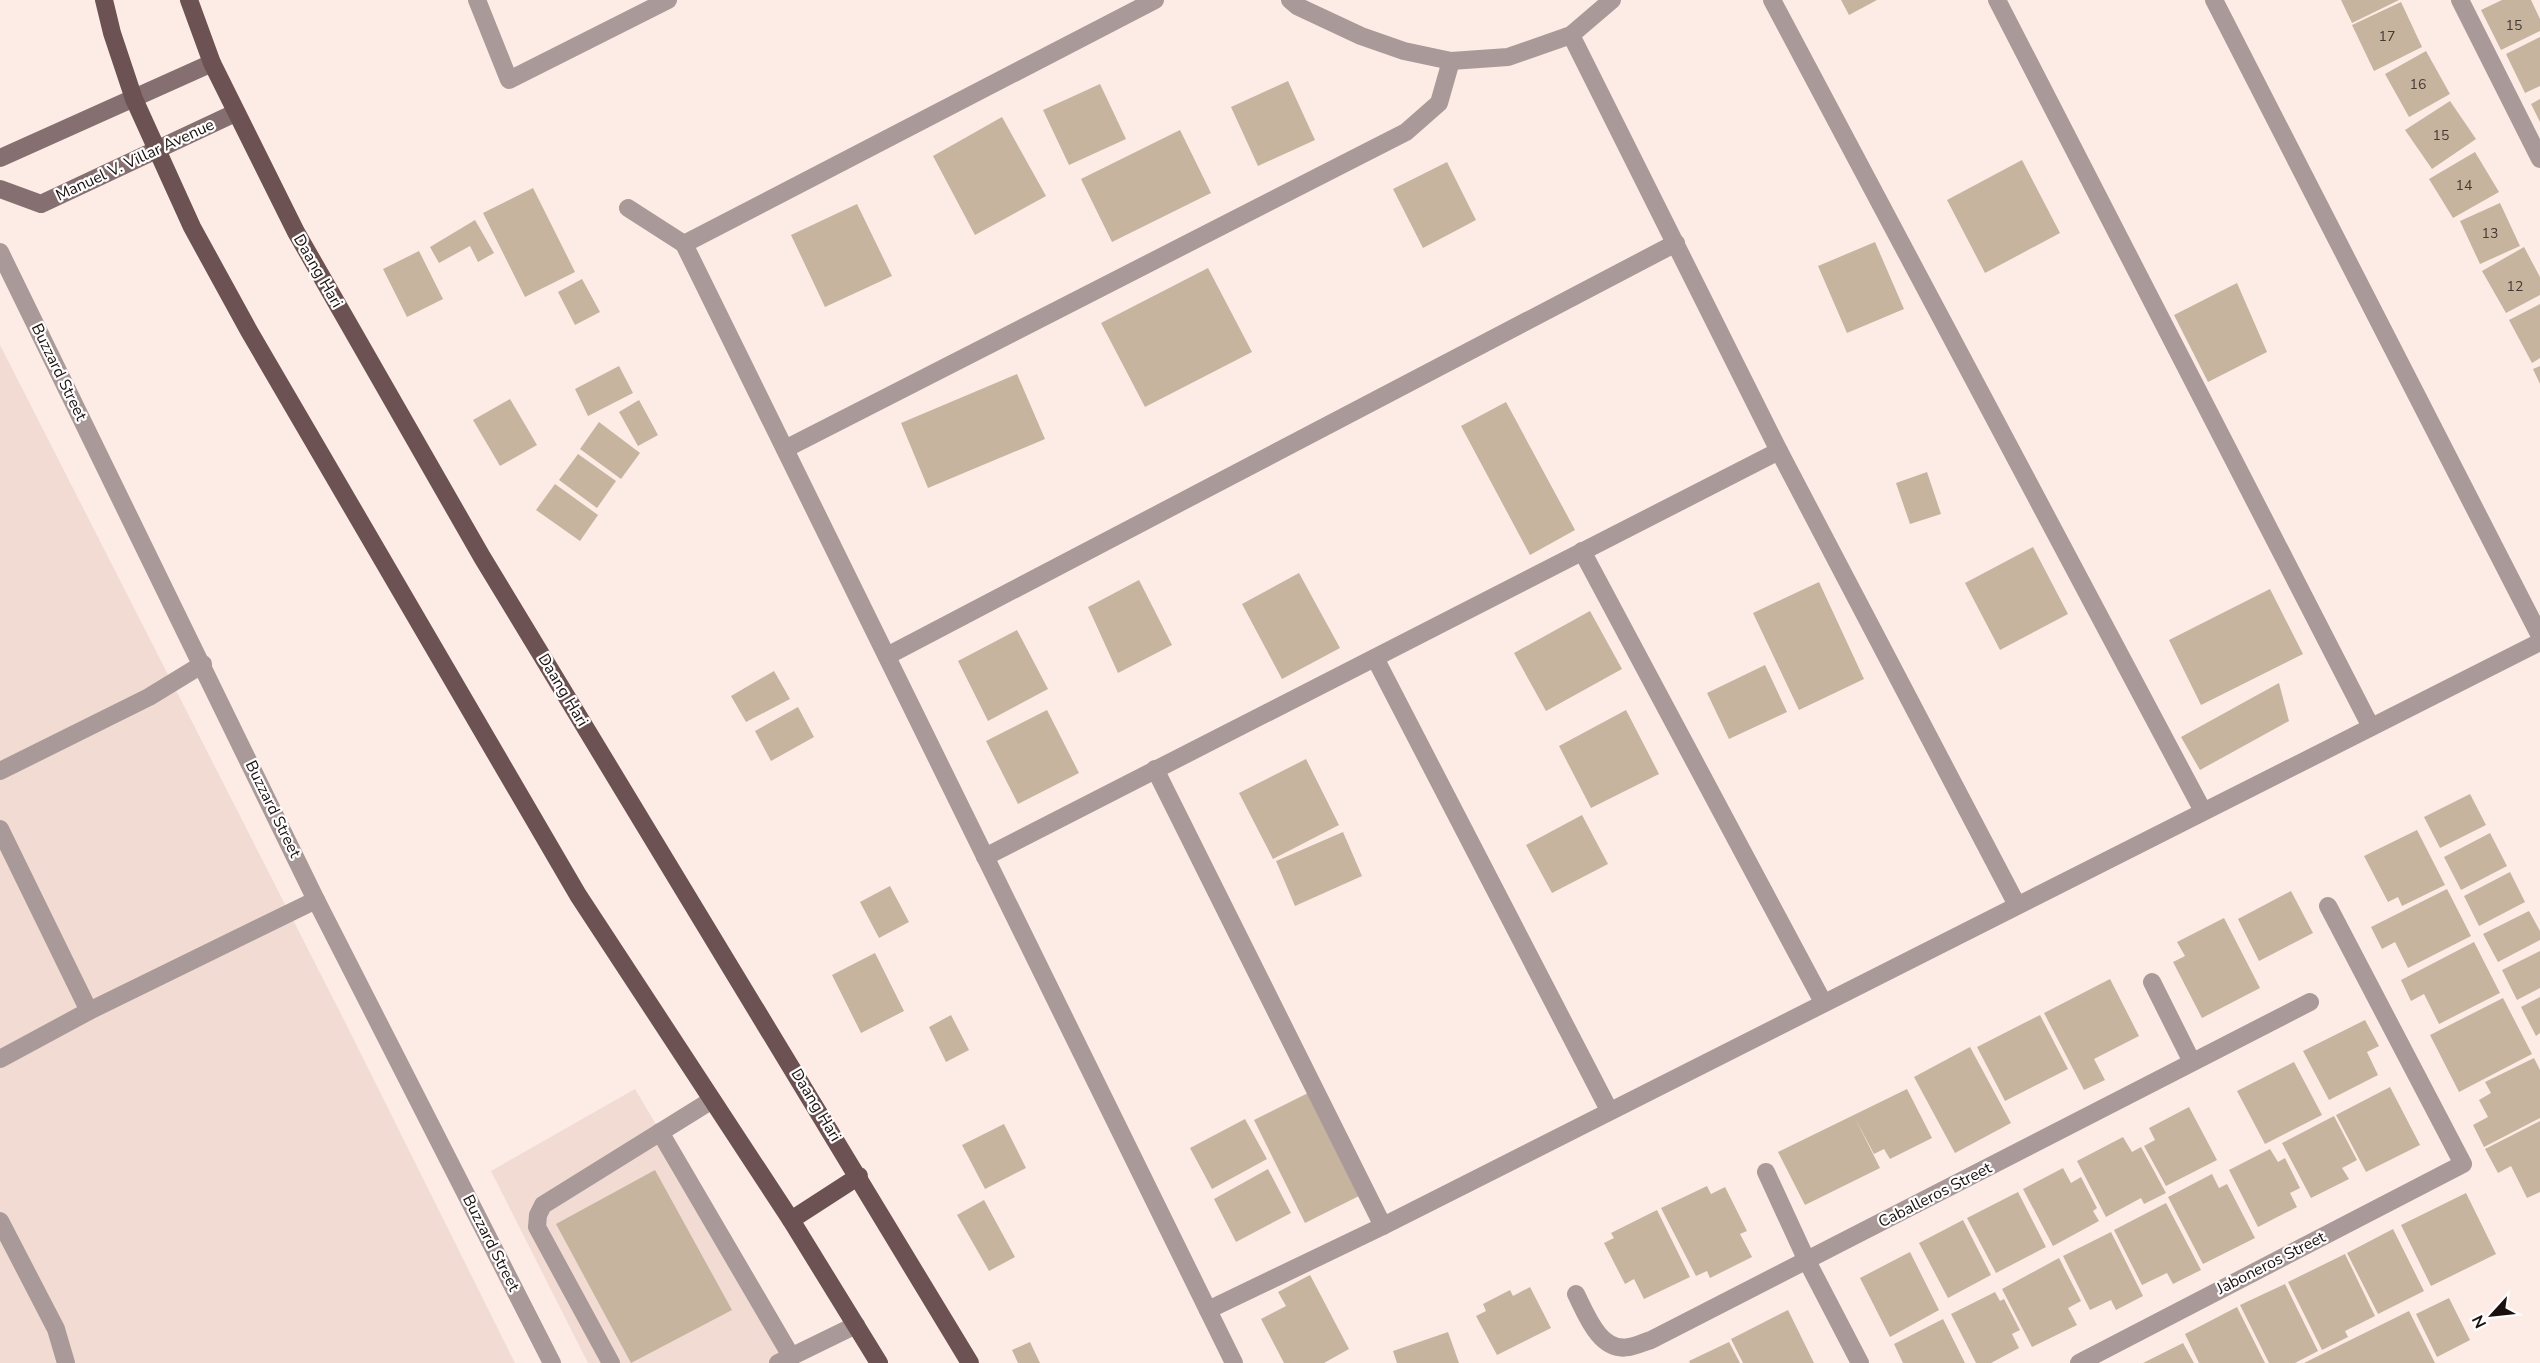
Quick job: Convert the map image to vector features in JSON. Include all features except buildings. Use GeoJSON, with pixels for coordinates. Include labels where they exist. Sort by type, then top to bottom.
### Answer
{"type":"FeatureCollection","features":[{"type":"Feature","properties":{"kind":"main road"},"geometry":{"type":"LineString","coordinates":[[104,0],[112,33],[134,99],[192,227],[317,450],[578,895],[791,1220],[879,1363]]}},
{"type":"Feature","properties":{"kind":"main road","name":"Daang Hari"},"geometry":{"type":"LineString","coordinates":[[189,0],[212,63],[235,113],[296,232],[482,557],[859,1176],[970,1363]]}},
{"type":"Feature","properties":{"kind":"main road"},"geometry":{"type":"LineString","coordinates":[[791,1220],[859,1176]]}},
{"type":"Feature","properties":{"kind":"street"},"geometry":{"type":"LineString","coordinates":[[477,0],[509,80],[668,0]]}},
{"type":"Feature","properties":{"kind":"street"},"geometry":{"type":"LineString","coordinates":[[684,244],[1155,0]]}},
{"type":"Feature","properties":{"kind":"street"},"geometry":{"type":"LineString","coordinates":[[1290,0],[1297,6],[1361,36],[1404,51],[1451,61],[1508,57],[1571,35],[1612,0]]}},
{"type":"Feature","properties":{"kind":"street"},"geometry":{"type":"LineString","coordinates":[[1772,0],[2203,811]]}},
{"type":"Feature","properties":{"kind":"street"},"geometry":{"type":"LineString","coordinates":[[1997,0],[2371,727]]}},
{"type":"Feature","properties":{"kind":"street"},"geometry":{"type":"LineString","coordinates":[[2214,0],[2540,636]]}},
{"type":"Feature","properties":{"kind":"street"},"geometry":{"type":"LineString","coordinates":[[2460,0],[2540,159]]}},
{"type":"Feature","properties":{"kind":"street"},"geometry":{"type":"LineString","coordinates":[[1571,35],[1779,451],[2017,905]]}},
{"type":"Feature","properties":{"kind":"street"},"geometry":{"type":"LineString","coordinates":[[785,449],[1406,132],[1439,103],[1451,61]]}},
{"type":"Feature","properties":{"kind":"street"},"geometry":{"type":"LineString","coordinates":[[0,158],[212,63]]}},
{"type":"Feature","properties":{"kind":"street","name":"Manuel V. Villar Avenue"},"geometry":{"type":"LineString","coordinates":[[0,189],[41,204],[235,113]]}},
{"type":"Feature","properties":{"kind":"street"},"geometry":{"type":"LineString","coordinates":[[628,208],[684,244],[1234,1363]]}},
{"type":"Feature","properties":{"kind":"street"},"geometry":{"type":"LineString","coordinates":[[887,656],[1676,243]]}},
{"type":"Feature","properties":{"kind":"street","name":"Buzzard Street"},"geometry":{"type":"LineString","coordinates":[[0,252],[203,664],[316,900],[552,1363]]}},
{"type":"Feature","properties":{"kind":"street"},"geometry":{"type":"LineString","coordinates":[[984,856],[1779,451]]}},
{"type":"Feature","properties":{"kind":"street"},"geometry":{"type":"LineString","coordinates":[[1582,551],[1823,1002]]}},
{"type":"Feature","properties":{"kind":"street"},"geometry":{"type":"LineString","coordinates":[[1208,1310],[1383,1226],[2540,642]]}},
{"type":"Feature","properties":{"kind":"street"},"geometry":{"type":"LineString","coordinates":[[1375,658],[1609,1110]]}},
{"type":"Feature","properties":{"kind":"street"},"geometry":{"type":"LineString","coordinates":[[0,771],[149,697],[203,664]]}},
{"type":"Feature","properties":{"kind":"street"},"geometry":{"type":"LineString","coordinates":[[1155,769],[1383,1226]]}},
{"type":"Feature","properties":{"kind":"street"},"geometry":{"type":"LineString","coordinates":[[0,829],[89,1011]]}},
{"type":"Feature","properties":{"kind":"street"},"geometry":{"type":"LineString","coordinates":[[0,1059],[89,1011],[316,900]]}},
{"type":"Feature","properties":{"kind":"street","name":"Jaboneros Street"},"geometry":{"type":"LineString","coordinates":[[2079,1363],[2463,1164],[2328,906]]}},
{"type":"Feature","properties":{"kind":"street"},"geometry":{"type":"LineString","coordinates":[[2152,982],[2192,1062]]}},
{"type":"Feature","properties":{"kind":"street","name":"Caballeros Street"},"geometry":{"type":"LineString","coordinates":[[1576,1294],[1592,1326],[1605,1342],[1626,1348],[1651,1340],[2310,1002]]}},
{"type":"Feature","properties":{"kind":"street"},"geometry":{"type":"LineString","coordinates":[[611,1363],[537,1227],[538,1215],[543,1205],[712,1100]]}},
{"type":"Feature","properties":{"kind":"street"},"geometry":{"type":"LineString","coordinates":[[660,1132],[785,1360],[856,1324]]}},
{"type":"Feature","properties":{"kind":"street"},"geometry":{"type":"LineString","coordinates":[[1766,1172],[1860,1363]]}},
{"type":"Feature","properties":{"kind":"street"},"geometry":{"type":"LineString","coordinates":[[0,1221],[56,1329],[66,1363]]}},
{"type":"Feature","properties":{"kind":"shaded area"},"geometry":{"type":"Polygon","coordinates":[[[0,345],[345,1022],[515,1363],[0,1363],[0,345]]]}},
{"type":"Feature","properties":{"kind":"shaded area"},"geometry":{"type":"Polygon","coordinates":[[[635,1089],[797,1363],[588,1363],[491,1171],[635,1089]]]}}]}
